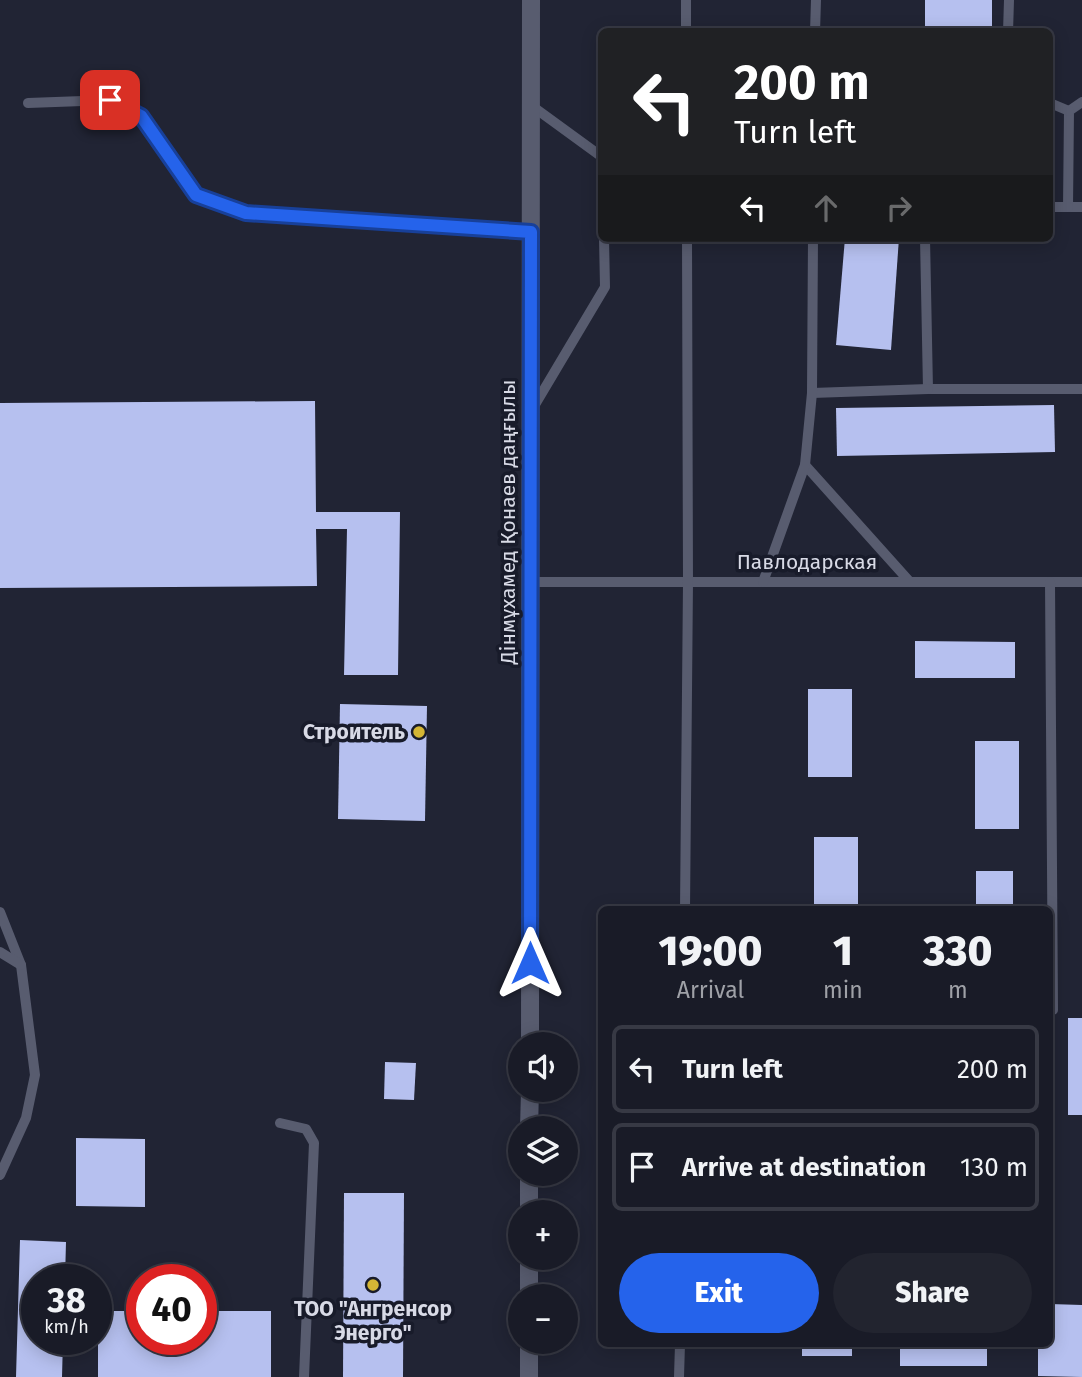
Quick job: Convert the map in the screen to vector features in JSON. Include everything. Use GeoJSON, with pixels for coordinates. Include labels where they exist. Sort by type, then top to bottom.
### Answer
{"type":"FeatureCollection","features":[{"type":"Feature","properties":{"kind":"street","name":"Дінмұхамед Қонаев даңғылы"},"geometry":{"type":"LineString","coordinates":[[530,1032],[531,0]]}},
{"type":"Feature","properties":{"kind":"street"},"geometry":{"type":"LineString","coordinates":[[528,1377],[529,1354]]}},
{"type":"Feature","properties":{"kind":"lane"},"geometry":{"type":"LineString","coordinates":[[686,0],[686,28]]}},
{"type":"Feature","properties":{"kind":"lane"},"geometry":{"type":"LineString","coordinates":[[815,28],[816,0]]}},
{"type":"Feature","properties":{"kind":"lane"},"geometry":{"type":"LineString","coordinates":[[1008,28],[1010,0]]}},
{"type":"Feature","properties":{"kind":"lane"},"geometry":{"type":"LineString","coordinates":[[28,103],[110,100],[141,116],[196,195],[246,213],[531,232]]}},
{"type":"Feature","properties":{"kind":"lane"},"geometry":{"type":"LineString","coordinates":[[1069,111],[1082,102]]}},
{"type":"Feature","properties":{"kind":"lane"},"geometry":{"type":"LineString","coordinates":[[1053,104],[1069,111]]}},
{"type":"Feature","properties":{"kind":"lane"},"geometry":{"type":"LineString","coordinates":[[532,106],[598,154]]}},
{"type":"Feature","properties":{"kind":"lane"},"geometry":{"type":"LineString","coordinates":[[1068,207],[1069,111]]}},
{"type":"Feature","properties":{"kind":"lane"},"geometry":{"type":"LineString","coordinates":[[1053,207],[1082,207]]}},
{"type":"Feature","properties":{"kind":"lane"},"geometry":{"type":"LineString","coordinates":[[530,413],[605,287],[604,242]]}},
{"type":"Feature","properties":{"kind":"lane"},"geometry":{"type":"LineString","coordinates":[[685,906],[687,242]]}},
{"type":"Feature","properties":{"kind":"lane"},"geometry":{"type":"LineString","coordinates":[[763,582],[805,465],[812,393],[813,242]]}},
{"type":"Feature","properties":{"kind":"lane"},"geometry":{"type":"LineString","coordinates":[[925,242],[928,389]]}},
{"type":"Feature","properties":{"kind":"lane"},"geometry":{"type":"LineString","coordinates":[[812,393],[928,389],[1082,389]]}},
{"type":"Feature","properties":{"kind":"lane"},"geometry":{"type":"LineString","coordinates":[[805,465],[910,582]]}},
{"type":"Feature","properties":{"kind":"lane","name":"Павлодарская"},"geometry":{"type":"LineString","coordinates":[[531,582],[1082,582]]}},
{"type":"Feature","properties":{"kind":"lane"},"geometry":{"type":"LineString","coordinates":[[1051,582],[1053,906]]}},
{"type":"Feature","properties":{"kind":"lane"},"geometry":{"type":"LineString","coordinates":[[0,912],[21,965],[35,1075],[26,1118],[0,1175]]}},
{"type":"Feature","properties":{"kind":"lane"},"geometry":{"type":"LineString","coordinates":[[0,952],[21,965]]}},
{"type":"Feature","properties":{"kind":"lane"},"geometry":{"type":"LineString","coordinates":[[280,1123],[306,1129],[314,1143],[304,1377]]}},
{"type":"Feature","properties":{"kind":"lane"},"geometry":{"type":"LineString","coordinates":[[679,1377],[680,1347]]}},
{"type":"Feature","properties":{"kind":"building"},"geometry":{"type":"Polygon","coordinates":[[[925,0],[992,0],[992,28],[925,28],[925,0]]]}},
{"type":"Feature","properties":{"kind":"building"},"geometry":{"type":"Polygon","coordinates":[[[845,242],[899,242],[891,350],[836,345],[845,242]]]}},
{"type":"Feature","properties":{"kind":"building"},"geometry":{"type":"Polygon","coordinates":[[[315,401],[316,512],[400,512],[398,675],[344,675],[347,529],[316,529],[317,586],[0,588],[0,403],[315,401]]]}},
{"type":"Feature","properties":{"kind":"building"},"geometry":{"type":"Polygon","coordinates":[[[1054,405],[1055,452],[837,456],[836,408],[1054,405]]]}},
{"type":"Feature","properties":{"kind":"building"},"geometry":{"type":"Polygon","coordinates":[[[915,641],[1015,642],[1015,678],[915,678],[915,641]]]}},
{"type":"Feature","properties":{"kind":"building"},"geometry":{"type":"Polygon","coordinates":[[[808,689],[852,689],[852,777],[808,777],[808,689]]]}},
{"type":"Feature","properties":{"kind":"building"},"geometry":{"type":"Polygon","coordinates":[[[340,704],[427,706],[425,821],[338,819],[340,704]]]}},
{"type":"Feature","properties":{"kind":"building"},"geometry":{"type":"Polygon","coordinates":[[[975,741],[1019,741],[1019,829],[975,829],[975,741]]]}},
{"type":"Feature","properties":{"kind":"building"},"geometry":{"type":"Polygon","coordinates":[[[814,837],[858,837],[858,906],[814,906],[814,837]]]}},
{"type":"Feature","properties":{"kind":"building"},"geometry":{"type":"Polygon","coordinates":[[[976,871],[1013,871],[1013,906],[976,906],[976,871]]]}},
{"type":"Feature","properties":{"kind":"building"},"geometry":{"type":"Polygon","coordinates":[[[1068,1018],[1082,1018],[1082,1115],[1068,1115],[1068,1018]]]}},
{"type":"Feature","properties":{"kind":"building"},"geometry":{"type":"Polygon","coordinates":[[[385,1062],[416,1063],[414,1100],[384,1099],[385,1062]]]}},
{"type":"Feature","properties":{"kind":"building"},"geometry":{"type":"Polygon","coordinates":[[[76,1138],[145,1139],[145,1207],[76,1206],[76,1138]]]}},
{"type":"Feature","properties":{"kind":"building","name":"ТОО \"Ангренсор Энерго\""},"geometry":{"type":"Polygon","coordinates":[[[344,1193],[404,1193],[403,1377],[343,1377],[344,1193]]]}},
{"type":"Feature","properties":{"kind":"building"},"geometry":{"type":"Polygon","coordinates":[[[20,1240],[66,1242],[65,1264],[21,1264],[21,1355],[63,1355],[62,1377],[16,1377],[20,1240]]]}},
{"type":"Feature","properties":{"kind":"building"},"geometry":{"type":"Polygon","coordinates":[[[1053,1304],[1082,1305],[1082,1377],[1038,1376],[1038,1347],[1053,1347],[1053,1304]]]}},
{"type":"Feature","properties":{"kind":"building"},"geometry":{"type":"Polygon","coordinates":[[[112,1311],[126,1311],[126,1355],[217,1355],[217,1311],[271,1311],[271,1377],[98,1377],[98,1355],[112,1355],[112,1311]]]}},
{"type":"Feature","properties":{"kind":"building"},"geometry":{"type":"Polygon","coordinates":[[[802,1347],[852,1347],[852,1356],[802,1356],[802,1347]]]}},
{"type":"Feature","properties":{"kind":"building"},"geometry":{"type":"Polygon","coordinates":[[[900,1347],[987,1347],[987,1366],[900,1366],[900,1347]]]}},
{"type":"Feature","properties":{"kind":"place","name":"Строитель"},"geometry":{"type":"Point","coordinates":[419,732]}},
{"type":"Feature","properties":{"kind":"place","name":"ТОО \"Ангренсор Энерго\""},"geometry":{"type":"Point","coordinates":[373,1285]}},
{"type":"Feature","properties":{"kind":"route"},"geometry":{"type":"LineString","coordinates":[[110,100],[141,116],[196,195],[246,213],[531,232],[530,963]]}}]}
